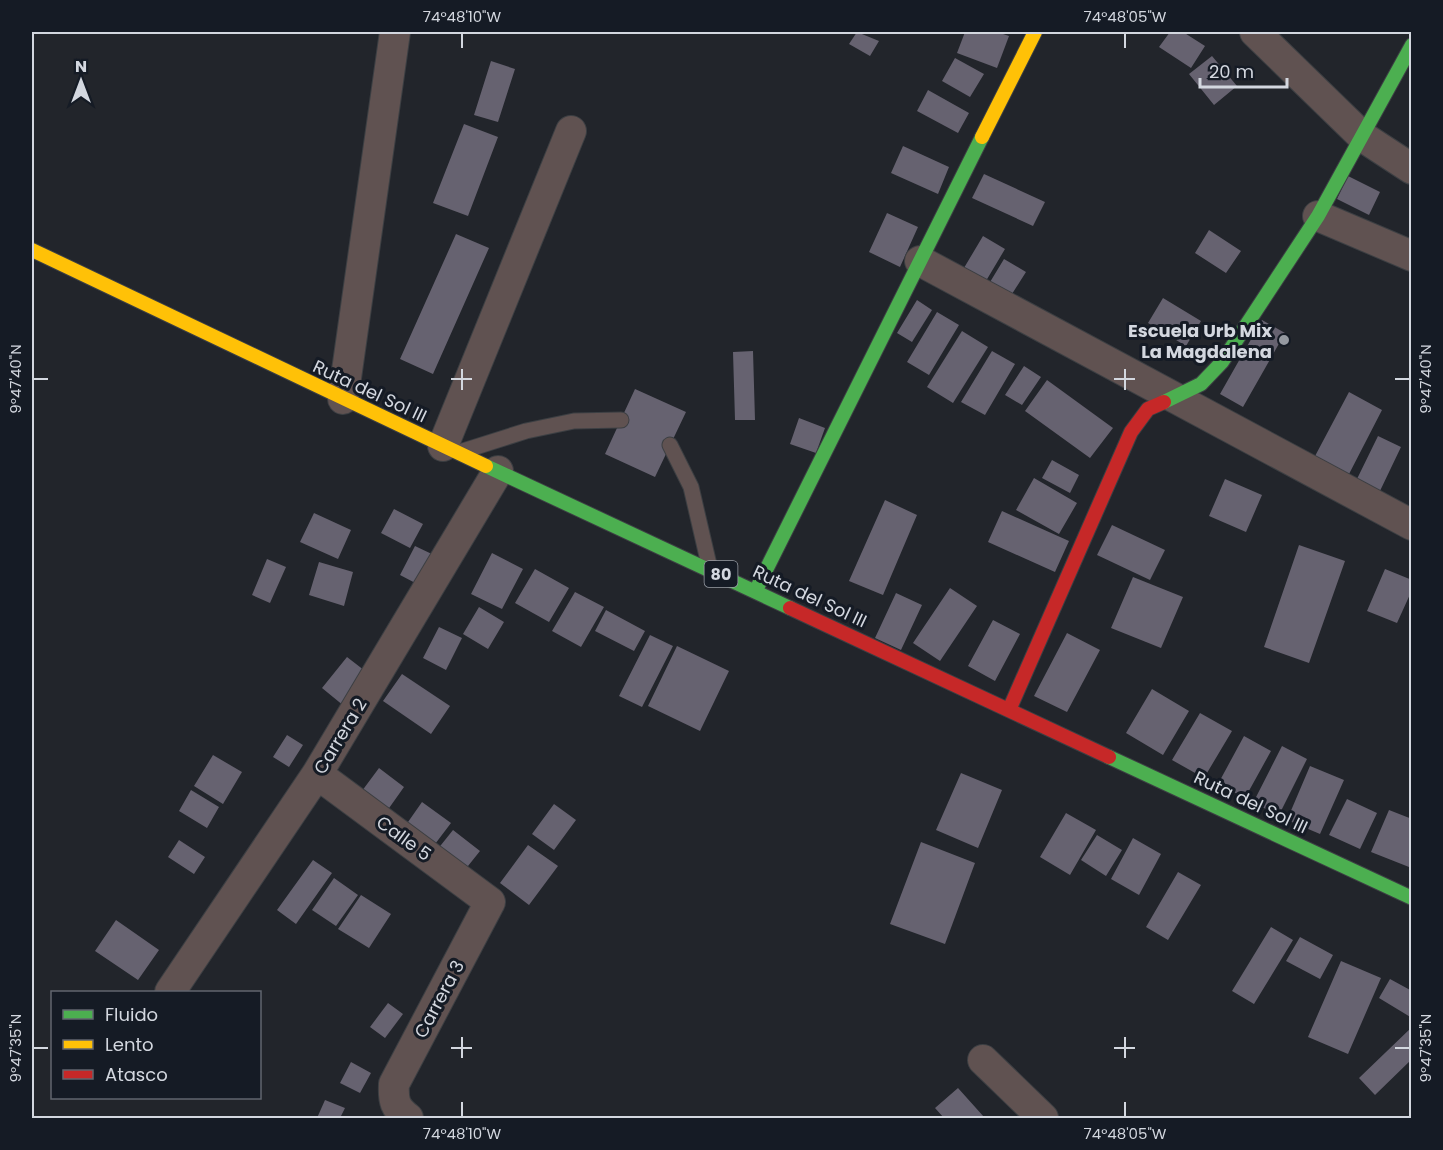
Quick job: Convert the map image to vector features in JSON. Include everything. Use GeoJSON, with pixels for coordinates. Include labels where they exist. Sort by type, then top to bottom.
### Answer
{"type":"FeatureCollection","features":[{"type":"Feature","properties":{"kind":"main road"},"geometry":{"type":"LineString","coordinates":[[756,590],[1035,32]]}},
{"type":"Feature","properties":{"kind":"main road"},"geometry":{"type":"LineString","coordinates":[[1009,710],[1131,432],[1148,409],[1200,384],[1222,362],[1318,216],[1412,45]]}},
{"type":"Feature","properties":{"kind":"main road","name":"Ruta del Sol III"},"geometry":{"type":"LineString","coordinates":[[32,250],[343,399],[1412,898]]}},
{"type":"Feature","properties":{"kind":"street"},"geometry":{"type":"LineString","coordinates":[[343,399],[395,32]]}},
{"type":"Feature","properties":{"kind":"street"},"geometry":{"type":"LineString","coordinates":[[1255,32],[1363,137],[1412,169]]}},
{"type":"Feature","properties":{"kind":"street"},"geometry":{"type":"LineString","coordinates":[[450,449],[571,131]]}},
{"type":"Feature","properties":{"kind":"street"},"geometry":{"type":"LineString","coordinates":[[1318,216],[1412,256]]}},
{"type":"Feature","properties":{"kind":"street"},"geometry":{"type":"LineString","coordinates":[[920,261],[1412,525]]}},
{"type":"Feature","properties":{"kind":"street","name":"Carrera 2"},"geometry":{"type":"LineString","coordinates":[[171,991],[318,774],[498,471]]}},
{"type":"Feature","properties":{"kind":"street","name":"Calle 5"},"geometry":{"type":"LineString","coordinates":[[318,774],[490,902]]}},
{"type":"Feature","properties":{"kind":"street","name":"Carrera 3"},"geometry":{"type":"LineString","coordinates":[[401,1108],[394,1084],[490,902]]}},
{"type":"Feature","properties":{"kind":"street"},"geometry":{"type":"LineString","coordinates":[[983,1060],[1043,1119]]}},
{"type":"Feature","properties":{"kind":"lane"},"geometry":{"type":"LineString","coordinates":[[450,449],[574,421],[621,420]]}},
{"type":"Feature","properties":{"kind":"lane"},"geometry":{"type":"LineString","coordinates":[[670,445],[691,487],[710,569]]}},
{"type":"Feature","properties":{"kind":"building"},"geometry":{"type":"Polygon","coordinates":[[[857,32],[879,41],[870,56],[849,44],[857,32]]]}},
{"type":"Feature","properties":{"kind":"building"},"geometry":{"type":"Polygon","coordinates":[[[965,32],[997,32],[1009,36],[997,68],[957,53],[965,32]]]}},
{"type":"Feature","properties":{"kind":"building"},"geometry":{"type":"Polygon","coordinates":[[[1170,32],[1183,32],[1205,46],[1191,68],[1159,47],[1170,32]]]}},
{"type":"Feature","properties":{"kind":"building"},"geometry":{"type":"Polygon","coordinates":[[[1212,56],[1237,86],[1214,105],[1189,74],[1212,56]]]}},
{"type":"Feature","properties":{"kind":"building"},"geometry":{"type":"Polygon","coordinates":[[[955,58],[984,74],[970,97],[942,81],[955,58]]]}},
{"type":"Feature","properties":{"kind":"building"},"geometry":{"type":"Polygon","coordinates":[[[491,61],[515,69],[498,122],[474,115],[491,61]]]}},
{"type":"Feature","properties":{"kind":"building"},"geometry":{"type":"Polygon","coordinates":[[[928,90],[969,113],[958,133],[917,111],[928,90]]]}},
{"type":"Feature","properties":{"kind":"building"},"geometry":{"type":"Polygon","coordinates":[[[464,124],[498,137],[468,216],[433,203],[464,124]]]}},
{"type":"Feature","properties":{"kind":"building"},"geometry":{"type":"Polygon","coordinates":[[[903,146],[949,167],[938,194],[891,173],[903,146]]]}},
{"type":"Feature","properties":{"kind":"building"},"geometry":{"type":"Polygon","coordinates":[[[984,174],[1045,202],[1033,226],[972,198],[984,174]]]}},
{"type":"Feature","properties":{"kind":"building"},"geometry":{"type":"Polygon","coordinates":[[[1348,176],[1380,192],[1369,215],[1337,199],[1348,176]]]}},
{"type":"Feature","properties":{"kind":"building"},"geometry":{"type":"Polygon","coordinates":[[[887,213],[918,227],[900,267],[869,252],[887,213]]]}},
{"type":"Feature","properties":{"kind":"building"},"geometry":{"type":"Polygon","coordinates":[[[1209,230],[1241,251],[1226,273],[1195,253],[1209,230]]]}},
{"type":"Feature","properties":{"kind":"building"},"geometry":{"type":"Polygon","coordinates":[[[456,234],[489,248],[433,374],[400,359],[456,234]]]}},
{"type":"Feature","properties":{"kind":"building"},"geometry":{"type":"Polygon","coordinates":[[[983,236],[1005,249],[980,291],[958,278],[983,236]]]}},
{"type":"Feature","properties":{"kind":"building"},"geometry":{"type":"Polygon","coordinates":[[[1004,259],[1026,272],[1005,305],[984,292],[1004,259]]]}},
{"type":"Feature","properties":{"kind":"building"},"geometry":{"type":"Polygon","coordinates":[[[1163,298],[1201,321],[1186,346],[1148,323],[1163,298]]]}},
{"type":"Feature","properties":{"kind":"building"},"geometry":{"type":"Polygon","coordinates":[[[917,300],[932,310],[912,342],[897,333],[917,300]]]}},
{"type":"Feature","properties":{"kind":"building"},"geometry":{"type":"Polygon","coordinates":[[[937,312],[959,325],[929,375],[907,362],[937,312]]]}},
{"type":"Feature","properties":{"kind":"building"},"geometry":{"type":"Polygon","coordinates":[[[1262,320],[1285,333],[1243,407],[1220,394],[1262,320]]]}},
{"type":"Feature","properties":{"kind":"building"},"geometry":{"type":"Polygon","coordinates":[[[962,331],[988,347],[953,403],[927,387],[962,331]]]}},
{"type":"Feature","properties":{"kind":"building"},"geometry":{"type":"Polygon","coordinates":[[[753,351],[755,420],[735,420],[733,352],[753,351]]]}},
{"type":"Feature","properties":{"kind":"building"},"geometry":{"type":"Polygon","coordinates":[[[992,351],[1015,364],[985,415],[961,402],[992,351]]]}},
{"type":"Feature","properties":{"kind":"building"},"geometry":{"type":"Polygon","coordinates":[[[1024,366],[1041,377],[1022,405],[1005,395],[1024,366]]]}},
{"type":"Feature","properties":{"kind":"building"},"geometry":{"type":"Polygon","coordinates":[[[1047,380],[1113,428],[1090,458],[1025,411],[1047,380]]]}},
{"type":"Feature","properties":{"kind":"building"},"geometry":{"type":"Polygon","coordinates":[[[635,389],[686,412],[655,477],[605,454],[635,389]]]}},
{"type":"Feature","properties":{"kind":"building"},"geometry":{"type":"Polygon","coordinates":[[[1349,392],[1382,410],[1348,476],[1314,458],[1349,392]]]}},
{"type":"Feature","properties":{"kind":"building"},"geometry":{"type":"Polygon","coordinates":[[[799,418],[825,428],[816,453],[790,444],[799,418]]]}},
{"type":"Feature","properties":{"kind":"building"},"geometry":{"type":"Polygon","coordinates":[[[1378,436],[1401,447],[1379,493],[1356,481],[1378,436]]]}},
{"type":"Feature","properties":{"kind":"building"},"geometry":{"type":"Polygon","coordinates":[[[1052,460],[1079,475],[1070,493],[1042,478],[1052,460]]]}},
{"type":"Feature","properties":{"kind":"building"},"geometry":{"type":"Polygon","coordinates":[[[1034,478],[1077,503],[1059,534],[1016,510],[1034,478]]]}},
{"type":"Feature","properties":{"kind":"building"},"geometry":{"type":"Polygon","coordinates":[[[1225,479],[1262,495],[1246,532],[1209,516],[1225,479]]]}},
{"type":"Feature","properties":{"kind":"building"},"geometry":{"type":"Polygon","coordinates":[[[885,500],[917,515],[883,595],[849,581],[885,500]]]}},
{"type":"Feature","properties":{"kind":"building"},"geometry":{"type":"Polygon","coordinates":[[[394,509],[423,524],[410,548],[381,533],[394,509]]]}},
{"type":"Feature","properties":{"kind":"building"},"geometry":{"type":"Polygon","coordinates":[[[1002,511],[1069,541],[1055,572],[988,542],[1002,511]]]}},
{"type":"Feature","properties":{"kind":"building"},"geometry":{"type":"Polygon","coordinates":[[[314,513],[351,530],[338,559],[300,542],[314,513]]]}},
{"type":"Feature","properties":{"kind":"building"},"geometry":{"type":"Polygon","coordinates":[[[1112,525],[1165,550],[1150,580],[1097,555],[1112,525]]]}},
{"type":"Feature","properties":{"kind":"building"},"geometry":{"type":"Polygon","coordinates":[[[1299,545],[1345,561],[1309,663],[1264,647],[1299,545]]]}},
{"type":"Feature","properties":{"kind":"building"},"geometry":{"type":"Polygon","coordinates":[[[415,546],[436,556],[421,586],[400,575],[415,546]]]}},
{"type":"Feature","properties":{"kind":"building"},"geometry":{"type":"Polygon","coordinates":[[[492,553],[523,569],[502,609],[471,594],[492,553]]]}},
{"type":"Feature","properties":{"kind":"building"},"geometry":{"type":"Polygon","coordinates":[[[267,559],[286,567],[270,603],[252,595],[267,559]]]}},
{"type":"Feature","properties":{"kind":"building"},"geometry":{"type":"Polygon","coordinates":[[[319,562],[353,572],[344,606],[309,595],[319,562]]]}},
{"type":"Feature","properties":{"kind":"building"},"geometry":{"type":"Polygon","coordinates":[[[535,569],[569,588],[549,622],[515,603],[535,569]]]}},
{"type":"Feature","properties":{"kind":"building"},"geometry":{"type":"Polygon","coordinates":[[[1385,569],[1412,580],[1412,590],[1397,623],[1367,611],[1385,569]]]}},
{"type":"Feature","properties":{"kind":"building"},"geometry":{"type":"Polygon","coordinates":[[[1133,577],[1183,597],[1161,648],[1111,628],[1133,577]]]}},
{"type":"Feature","properties":{"kind":"building"},"geometry":{"type":"Polygon","coordinates":[[[950,588],[977,606],[940,661],[913,643],[950,588]]]}},
{"type":"Feature","properties":{"kind":"building"},"geometry":{"type":"Polygon","coordinates":[[[575,592],[604,607],[581,647],[552,631],[575,592]]]}},
{"type":"Feature","properties":{"kind":"building"},"geometry":{"type":"Polygon","coordinates":[[[896,593],[922,605],[901,650],[875,638],[896,593]]]}},
{"type":"Feature","properties":{"kind":"building"},"geometry":{"type":"Polygon","coordinates":[[[479,607],[504,622],[488,649],[463,634],[479,607]]]}},
{"type":"Feature","properties":{"kind":"building"},"geometry":{"type":"Polygon","coordinates":[[[606,610],[645,631],[634,651],[595,631],[606,610]]]}},
{"type":"Feature","properties":{"kind":"building"},"geometry":{"type":"Polygon","coordinates":[[[993,620],[1020,634],[995,681],[968,666],[993,620]]]}},
{"type":"Feature","properties":{"kind":"building"},"geometry":{"type":"Polygon","coordinates":[[[439,627],[462,638],[446,670],[423,658],[439,627]]]}},
{"type":"Feature","properties":{"kind":"building"},"geometry":{"type":"Polygon","coordinates":[[[1067,633],[1100,650],[1067,712],[1034,696],[1067,633]]]}},
{"type":"Feature","properties":{"kind":"building"},"geometry":{"type":"Polygon","coordinates":[[[650,635],[673,646],[642,707],[619,696],[650,635]]]}},
{"type":"Feature","properties":{"kind":"building"},"geometry":{"type":"Polygon","coordinates":[[[677,646],[729,671],[700,731],[648,706],[677,646]]]}},
{"type":"Feature","properties":{"kind":"building"},"geometry":{"type":"Polygon","coordinates":[[[347,657],[369,674],[344,706],[322,688],[347,657]]]}},
{"type":"Feature","properties":{"kind":"building"},"geometry":{"type":"Polygon","coordinates":[[[402,674],[450,706],[431,734],[383,701],[402,674]]]}},
{"type":"Feature","properties":{"kind":"building"},"geometry":{"type":"Polygon","coordinates":[[[1152,689],[1189,711],[1163,755],[1126,733],[1152,689]]]}},
{"type":"Feature","properties":{"kind":"building"},"geometry":{"type":"Polygon","coordinates":[[[1200,713],[1232,731],[1204,778],[1172,760],[1200,713]]]}},
{"type":"Feature","properties":{"kind":"building"},"geometry":{"type":"Polygon","coordinates":[[[287,735],[303,745],[289,767],[273,757],[287,735]]]}},
{"type":"Feature","properties":{"kind":"building"},"geometry":{"type":"Polygon","coordinates":[[[1244,736],[1271,751],[1245,798],[1218,784],[1244,736]]]}},
{"type":"Feature","properties":{"kind":"building"},"geometry":{"type":"Polygon","coordinates":[[[1282,746],[1307,759],[1279,815],[1253,803],[1282,746]]]}},
{"type":"Feature","properties":{"kind":"building"},"geometry":{"type":"Polygon","coordinates":[[[213,755],[242,772],[223,804],[194,786],[213,755]]]}},
{"type":"Feature","properties":{"kind":"building"},"geometry":{"type":"Polygon","coordinates":[[[1310,766],[1344,780],[1320,834],[1287,820],[1310,766]]]}},
{"type":"Feature","properties":{"kind":"building"},"geometry":{"type":"Polygon","coordinates":[[[379,768],[404,787],[382,818],[356,799],[379,768]]]}},
{"type":"Feature","properties":{"kind":"building"},"geometry":{"type":"Polygon","coordinates":[[[961,773],[1002,790],[978,848],[936,830],[961,773]]]}},
{"type":"Feature","properties":{"kind":"building"},"geometry":{"type":"Polygon","coordinates":[[[191,790],[219,807],[207,828],[179,811],[191,790]]]}},
{"type":"Feature","properties":{"kind":"building"},"geometry":{"type":"Polygon","coordinates":[[[1347,799],[1377,813],[1360,849],[1329,835],[1347,799]]]}},
{"type":"Feature","properties":{"kind":"building"},"geometry":{"type":"Polygon","coordinates":[[[422,802],[451,823],[429,852],[401,832],[422,802]]]}},
{"type":"Feature","properties":{"kind":"building"},"geometry":{"type":"Polygon","coordinates":[[[554,804],[576,820],[554,850],[532,834],[554,804]]]}},
{"type":"Feature","properties":{"kind":"building"},"geometry":{"type":"Polygon","coordinates":[[[1389,810],[1412,819],[1412,860],[1409,867],[1371,852],[1389,810]]]}},
{"type":"Feature","properties":{"kind":"building"},"geometry":{"type":"Polygon","coordinates":[[[1066,813],[1096,830],[1070,875],[1040,857],[1066,813]]]}},
{"type":"Feature","properties":{"kind":"building"},"geometry":{"type":"Polygon","coordinates":[[[453,830],[480,851],[460,876],[433,855],[453,830]]]}},
{"type":"Feature","properties":{"kind":"building"},"geometry":{"type":"Polygon","coordinates":[[[1097,835],[1122,850],[1106,876],[1081,860],[1097,835]]]}},
{"type":"Feature","properties":{"kind":"building"},"geometry":{"type":"Polygon","coordinates":[[[1133,838],[1161,854],[1139,895],[1111,879],[1133,838]]]}},
{"type":"Feature","properties":{"kind":"building"},"geometry":{"type":"Polygon","coordinates":[[[179,840],[205,857],[194,874],[168,857],[179,840]]]}},
{"type":"Feature","properties":{"kind":"building"},"geometry":{"type":"Polygon","coordinates":[[[921,842],[975,863],[945,944],[890,924],[921,842]]]}},
{"type":"Feature","properties":{"kind":"building"},"geometry":{"type":"Polygon","coordinates":[[[528,845],[558,866],[529,905],[500,883],[528,845]]]}},
{"type":"Feature","properties":{"kind":"building"},"geometry":{"type":"Polygon","coordinates":[[[313,860],[332,873],[296,924],[277,910],[313,860]]]}},
{"type":"Feature","properties":{"kind":"building"},"geometry":{"type":"Polygon","coordinates":[[[1178,872],[1201,885],[1168,940],[1146,927],[1178,872]]]}},
{"type":"Feature","properties":{"kind":"building"},"geometry":{"type":"Polygon","coordinates":[[[334,878],[358,895],[336,926],[312,910],[334,878]]]}},
{"type":"Feature","properties":{"kind":"building"},"geometry":{"type":"Polygon","coordinates":[[[361,895],[391,914],[369,948],[338,929],[361,895]]]}},
{"type":"Feature","properties":{"kind":"building"},"geometry":{"type":"Polygon","coordinates":[[[116,920],[159,950],[138,980],[95,951],[116,920]]]}},
{"type":"Feature","properties":{"kind":"building"},"geometry":{"type":"Polygon","coordinates":[[[1271,927],[1293,940],[1254,1004],[1232,991],[1271,927]]]}},
{"type":"Feature","properties":{"kind":"building"},"geometry":{"type":"Polygon","coordinates":[[[1300,937],[1333,955],[1320,979],[1286,961],[1300,937]]]}},
{"type":"Feature","properties":{"kind":"building"},"geometry":{"type":"Polygon","coordinates":[[[1341,961],[1381,978],[1348,1054],[1308,1037],[1341,961]]]}},
{"type":"Feature","properties":{"kind":"building"},"geometry":{"type":"Polygon","coordinates":[[[1390,979],[1412,991],[1412,1018],[1379,998],[1390,979]]]}},
{"type":"Feature","properties":{"kind":"building"},"geometry":{"type":"Polygon","coordinates":[[[388,1003],[403,1014],[385,1038],[370,1027],[388,1003]]]}},
{"type":"Feature","properties":{"kind":"building"},"geometry":{"type":"Polygon","coordinates":[[[1412,1027],[1412,1059],[1375,1095],[1359,1078],[1412,1027]]]}},
{"type":"Feature","properties":{"kind":"building"},"geometry":{"type":"Polygon","coordinates":[[[351,1062],[371,1073],[360,1093],[340,1083],[351,1062]]]}},
{"type":"Feature","properties":{"kind":"building"},"geometry":{"type":"Polygon","coordinates":[[[958,1088],[984,1117],[944,1118],[935,1108],[958,1088]]]}},
{"type":"Feature","properties":{"kind":"building"},"geometry":{"type":"Polygon","coordinates":[[[325,1100],[345,1108],[340,1118],[317,1118],[325,1100]]]}},
{"type":"Feature","properties":{"kind":"traffic: fast"},"geometry":{"type":"LineString","coordinates":[[1164,402],[1201,384],[1222,362],[1318,216],[1412,45]]}},
{"type":"Feature","properties":{"kind":"traffic: fast"},"geometry":{"type":"LineString","coordinates":[[756,590],[982,137]]}},
{"type":"Feature","properties":{"kind":"traffic: fast"},"geometry":{"type":"LineString","coordinates":[[486,466],[790,608]]}},
{"type":"Feature","properties":{"kind":"traffic: fast"},"geometry":{"type":"LineString","coordinates":[[1109,757],[1412,898]]}},
{"type":"Feature","properties":{"kind":"traffic: slow"},"geometry":{"type":"LineString","coordinates":[[982,137],[1035,32]]}},
{"type":"Feature","properties":{"kind":"traffic: slow"},"geometry":{"type":"LineString","coordinates":[[32,250],[486,466]]}},
{"type":"Feature","properties":{"kind":"traffic: jam"},"geometry":{"type":"LineString","coordinates":[[1009,710],[1131,432],[1148,409],[1164,402]]}},
{"type":"Feature","properties":{"kind":"traffic: jam"},"geometry":{"type":"LineString","coordinates":[[790,608],[1109,757]]}},
{"type":"Feature","properties":{"kind":"place","name":"Escuela Urb Mix La Magdalena"},"geometry":{"type":"Point","coordinates":[1284,340]}}]}
